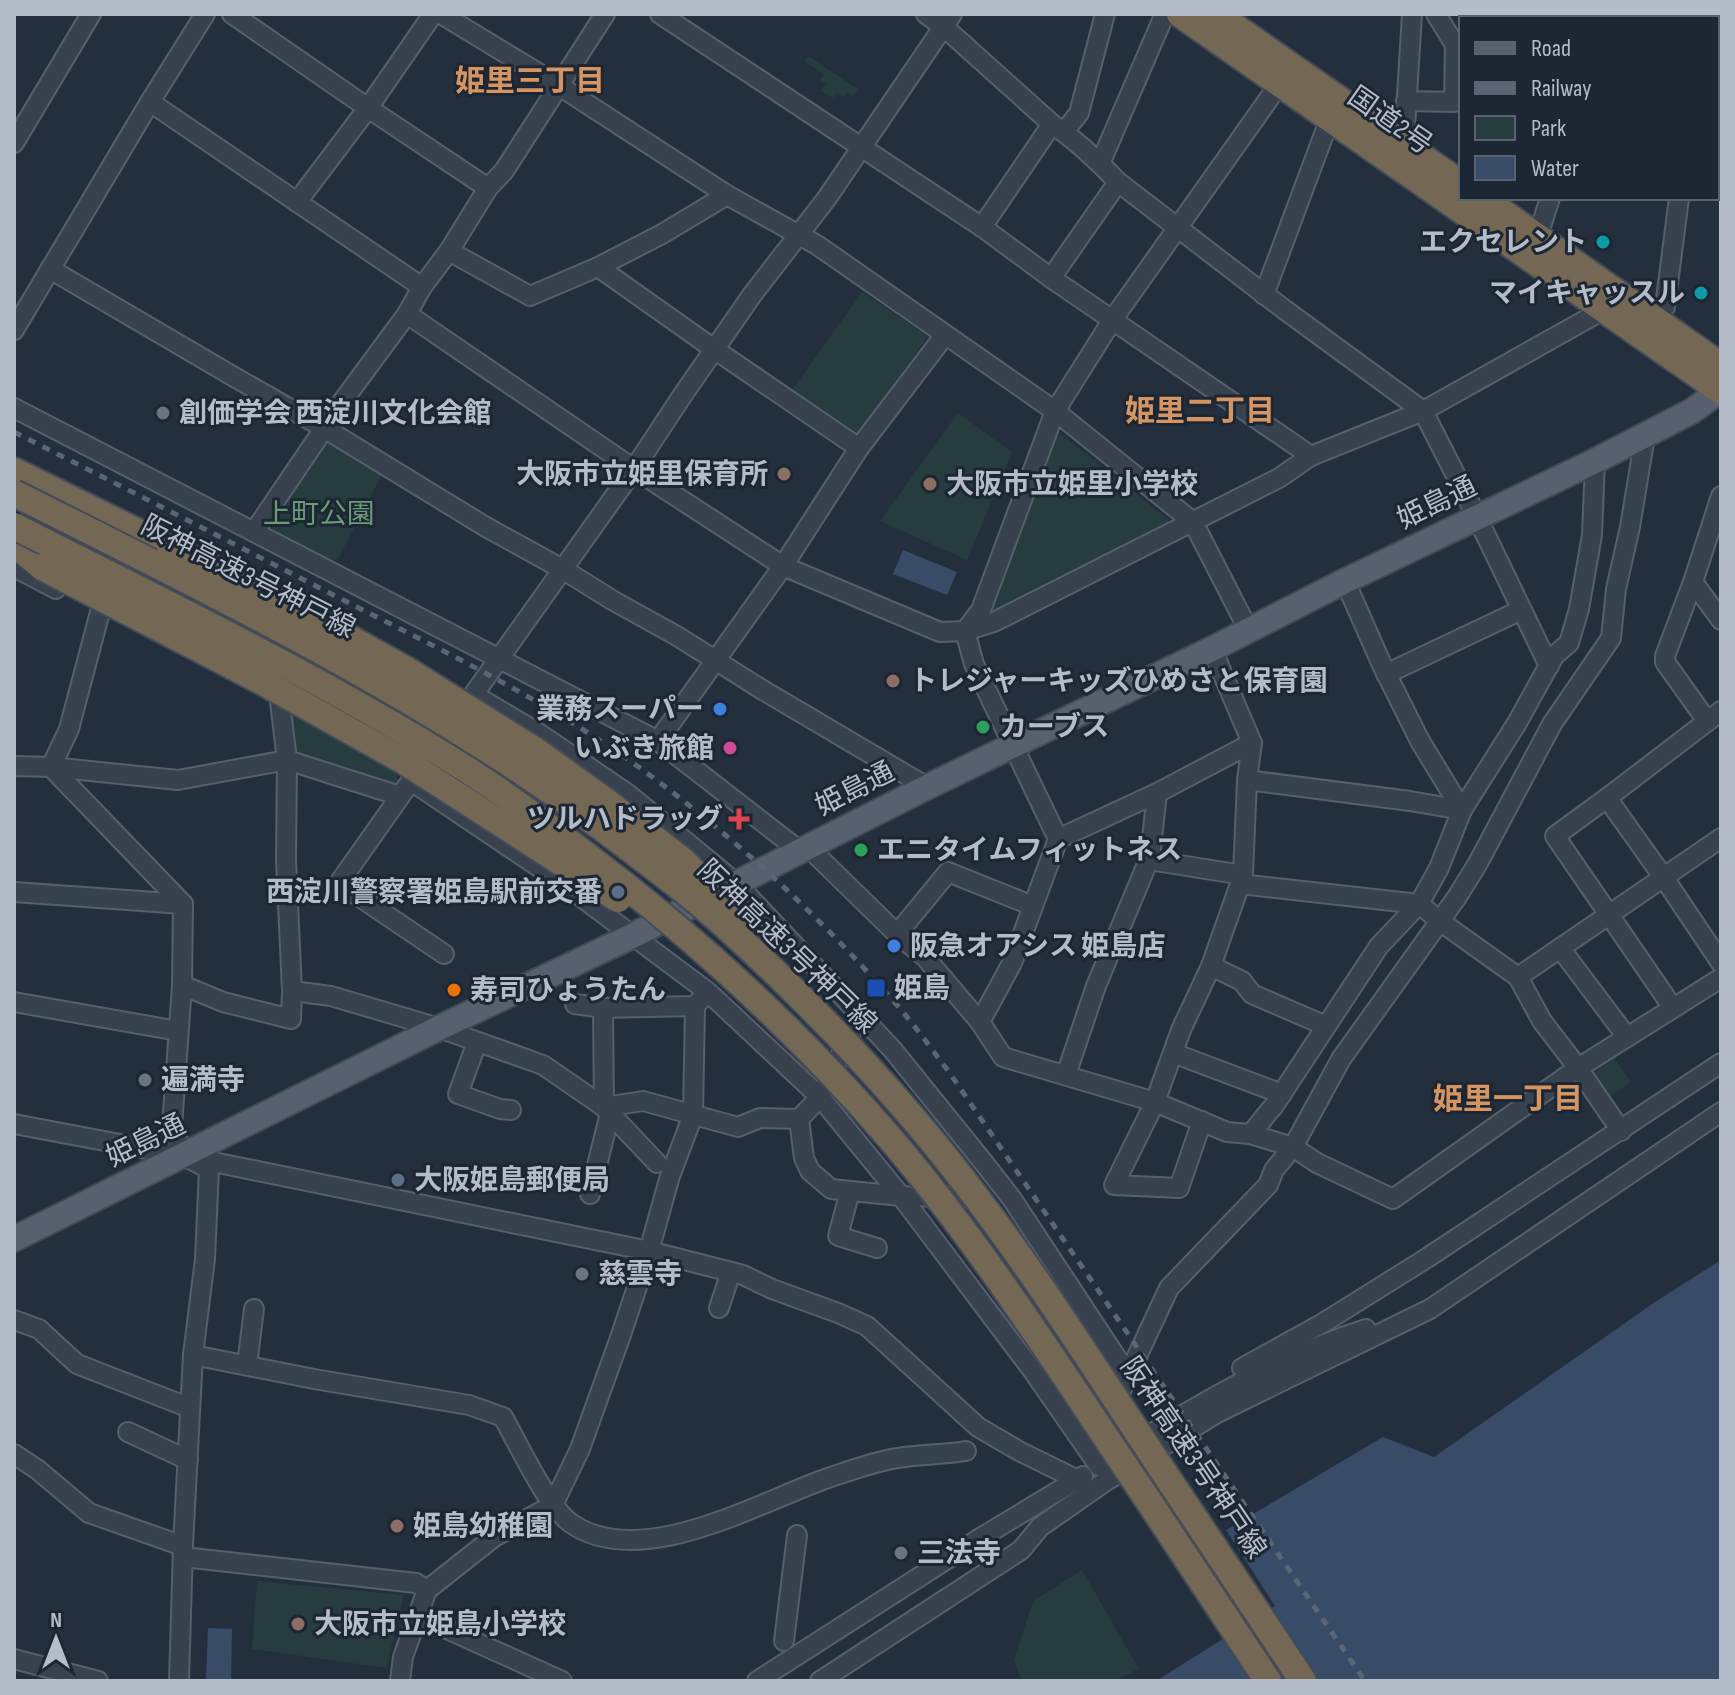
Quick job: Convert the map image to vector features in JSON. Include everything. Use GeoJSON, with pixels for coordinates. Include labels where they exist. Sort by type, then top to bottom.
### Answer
{"type":"FeatureCollection","features":[{"type":"Feature","properties":{"kind":"highway","name":"国道2号"},"geometry":{"type":"LineString","coordinates":[[1216,14],[1330,118],[1721,391]]}},
{"type":"Feature","properties":{"kind":"highway","name":"国道2号"},"geometry":{"type":"LineString","coordinates":[[1171,16],[1286,76],[1459,183]]}},
{"type":"Feature","properties":{"kind":"highway"},"geometry":{"type":"LineString","coordinates":[[1485,200],[1721,366]]}},
{"type":"Feature","properties":{"kind":"highway"},"geometry":{"type":"LineString","coordinates":[[14,471],[322,623],[405,669],[536,751],[607,802],[682,860],[794,976],[911,1107],[972,1191]]}},
{"type":"Feature","properties":{"kind":"highway","name":"阪神高速3号神戸線"},"geometry":{"type":"LineString","coordinates":[[14,493],[242,608],[398,693],[564,800],[656,868],[729,929],[858,1058],[917,1123],[972,1191],[1029,1270],[1303,1681]]}},
{"type":"Feature","properties":{"kind":"highway","name":"阪神高速3号神戸線"},"geometry":{"type":"LineString","coordinates":[[14,526],[308,677],[461,766],[543,822],[630,888],[706,952],[838,1080],[945,1208],[1000,1283],[1268,1681]]}},
{"type":"Feature","properties":{"kind":"highway"},"geometry":{"type":"LineString","coordinates":[[14,544],[42,567],[263,682],[404,761],[602,888],[775,1016]]}},
{"type":"Feature","properties":{"kind":"main road","name":"姫島通"},"geometry":{"type":"LineString","coordinates":[[14,1239],[1345,581],[1595,461],[1692,411],[1721,391]]}},
{"type":"Feature","properties":{"kind":"street"},"geometry":{"type":"LineString","coordinates":[[14,143],[91,14]]}},
{"type":"Feature","properties":{"kind":"street"},"geometry":{"type":"LineString","coordinates":[[14,330],[205,14]]}},
{"type":"Feature","properties":{"kind":"street"},"geometry":{"type":"LineString","coordinates":[[232,14],[488,188]]}},
{"type":"Feature","properties":{"kind":"street"},"geometry":{"type":"LineString","coordinates":[[297,202],[368,108],[433,14]]}},
{"type":"Feature","properties":{"kind":"street"},"geometry":{"type":"LineString","coordinates":[[441,14],[558,85],[727,195],[817,245],[1055,411],[1193,522],[1249,631]]}},
{"type":"Feature","properties":{"kind":"street"},"geometry":{"type":"LineString","coordinates":[[254,532],[324,428],[407,314],[488,188],[504,171],[605,14]]}},
{"type":"Feature","properties":{"kind":"street"},"geometry":{"type":"LineString","coordinates":[[660,14],[982,227],[1051,278],[1311,456]]}},
{"type":"Feature","properties":{"kind":"street"},"geometry":{"type":"LineString","coordinates":[[926,14],[948,20],[1118,182],[1264,295],[1423,411],[1549,666]]}},
{"type":"Feature","properties":{"kind":"street"},"geometry":{"type":"LineString","coordinates":[[982,227],[1058,128],[1079,113],[1105,14]]}},
{"type":"Feature","properties":{"kind":"street"},"geometry":{"type":"LineString","coordinates":[[1405,128],[1412,14]]}},
{"type":"Feature","properties":{"kind":"street"},"geometry":{"type":"LineString","coordinates":[[1406,101],[1454,102],[1458,79],[1455,45],[1436,14]]}},
{"type":"Feature","properties":{"kind":"street"},"geometry":{"type":"LineString","coordinates":[[1100,164],[1171,16]]}},
{"type":"Feature","properties":{"kind":"street"},"geometry":{"type":"LineString","coordinates":[[444,954],[339,883],[564,570],[714,349],[827,198],[948,20]]}},
{"type":"Feature","properties":{"kind":"street"},"geometry":{"type":"LineString","coordinates":[[965,631],[981,610],[1055,411],[1113,319],[1286,76]]}},
{"type":"Feature","properties":{"kind":"street"},"geometry":{"type":"LineString","coordinates":[[150,102],[422,287]]}},
{"type":"Feature","properties":{"kind":"street"},"geometry":{"type":"LineString","coordinates":[[1264,295],[1330,118]]}},
{"type":"Feature","properties":{"kind":"street"},"geometry":{"type":"LineString","coordinates":[[1051,278],[1118,182]]}},
{"type":"Feature","properties":{"kind":"street"},"geometry":{"type":"LineString","coordinates":[[449,251],[530,296],[598,267],[727,195]]}},
{"type":"Feature","properties":{"kind":"street"},"geometry":{"type":"LineString","coordinates":[[1538,236],[1549,200]]}},
{"type":"Feature","properties":{"kind":"street"},"geometry":{"type":"LineString","coordinates":[[1665,307],[1679,200]]}},
{"type":"Feature","properties":{"kind":"street"},"geometry":{"type":"LineString","coordinates":[[598,267],[859,448]]}},
{"type":"Feature","properties":{"kind":"street"},"geometry":{"type":"LineString","coordinates":[[50,269],[324,428],[927,787]]}},
{"type":"Feature","properties":{"kind":"street"},"geometry":{"type":"LineString","coordinates":[[407,314],[783,566],[940,632],[965,631],[994,622],[1279,478],[1311,456],[1423,411],[1605,309]]}},
{"type":"Feature","properties":{"kind":"street"},"geometry":{"type":"LineString","coordinates":[[658,741],[783,566],[859,448],[945,335]]}},
{"type":"Feature","properties":{"kind":"street"},"geometry":{"type":"LineString","coordinates":[[14,408],[658,741],[804,849],[925,957],[980,1022],[1003,1057],[1155,1102],[1227,1132],[1250,1134],[1293,1147],[1317,1163],[1393,1199],[1578,1068],[1673,1008],[1718,987]]}},
{"type":"Feature","properties":{"kind":"street"},"geometry":{"type":"LineString","coordinates":[[1099,1466],[1104,1427],[1169,1288],[1268,1185],[1274,1170],[1293,1147],[1341,1059],[1441,922],[1478,863],[1552,724],[1611,638],[1616,589],[1645,436]]}},
{"type":"Feature","properties":{"kind":"street"},"geometry":{"type":"LineString","coordinates":[[1250,1134],[1282,1094],[1379,946],[1419,904],[1439,868],[1462,810],[1517,723],[1554,656],[1569,643],[1579,609],[1592,535],[1595,461]]}},
{"type":"Feature","properties":{"kind":"street"},"geometry":{"type":"LineString","coordinates":[[1673,1008],[1555,836],[1714,716],[1665,662],[1665,656],[1721,496]]}},
{"type":"Feature","properties":{"kind":"street"},"geometry":{"type":"LineString","coordinates":[[14,567],[269,700],[289,705],[403,768],[411,780],[561,882],[708,992],[820,1097],[901,1196],[1033,1371],[1099,1466]]}},
{"type":"Feature","properties":{"kind":"street"},"geometry":{"type":"LineString","coordinates":[[1345,581],[1420,741],[1462,810]]}},
{"type":"Feature","properties":{"kind":"street"},"geometry":{"type":"LineString","coordinates":[[1693,582],[1721,620]]}},
{"type":"Feature","properties":{"kind":"street"},"geometry":{"type":"LineString","coordinates":[[1386,674],[1521,610]]}},
{"type":"Feature","properties":{"kind":"street"},"geometry":{"type":"LineString","coordinates":[[51,767],[69,729],[100,612]]}},
{"type":"Feature","properties":{"kind":"street"},"geometry":{"type":"LineString","coordinates":[[965,631],[974,664],[1058,839]]}},
{"type":"Feature","properties":{"kind":"street"},"geometry":{"type":"LineString","coordinates":[[1202,1121],[1179,1188],[1114,1185],[1155,1102],[1181,1030],[1211,966],[1242,880],[1252,743],[1212,649]]}},
{"type":"Feature","properties":{"kind":"street"},"geometry":{"type":"LineString","coordinates":[[474,695],[540,734],[628,794],[736,883],[892,1049],[1012,1199],[1128,1375]]}},
{"type":"Feature","properties":{"kind":"street"},"geometry":{"type":"LineString","coordinates":[[182,985],[223,1002],[291,1019],[286,860],[287,760],[280,702]]}},
{"type":"Feature","properties":{"kind":"street"},"geometry":{"type":"LineString","coordinates":[[980,1022],[1012,963],[1058,839],[1157,793],[1252,743]]}},
{"type":"Feature","properties":{"kind":"street"},"geometry":{"type":"LineString","coordinates":[[14,766],[178,780],[287,760],[400,796]]}},
{"type":"Feature","properties":{"kind":"street"},"geometry":{"type":"LineString","coordinates":[[51,767],[183,904],[182,985],[172,1127],[184,1156],[209,1169],[205,1259],[193,1355],[179,1681]]}},
{"type":"Feature","properties":{"kind":"street"},"geometry":{"type":"LineString","coordinates":[[1247,780],[1462,810]]}},
{"type":"Feature","properties":{"kind":"street"},"geometry":{"type":"LineString","coordinates":[[1066,1075],[1096,986],[1149,860],[1157,793]]}},
{"type":"Feature","properties":{"kind":"street"},"geometry":{"type":"LineString","coordinates":[[1607,798],[1721,963]]}},
{"type":"Feature","properties":{"kind":"street"},"geometry":{"type":"LineString","coordinates":[[1518,977],[1721,838]]}},
{"type":"Feature","properties":{"kind":"street"},"geometry":{"type":"LineString","coordinates":[[1149,860],[1242,880],[1419,904],[1518,977],[1542,1021],[1621,1131]]}},
{"type":"Feature","properties":{"kind":"street"},"geometry":{"type":"LineString","coordinates":[[897,934],[948,872],[1033,906]]}},
{"type":"Feature","properties":{"kind":"street"},"geometry":{"type":"LineString","coordinates":[[14,892],[183,904]]}},
{"type":"Feature","properties":{"kind":"street"},"geometry":{"type":"LineString","coordinates":[[1560,948],[1627,1037]]}},
{"type":"Feature","properties":{"kind":"street"},"geometry":{"type":"LineString","coordinates":[[1211,966],[1242,981],[1252,994],[1326,1026]]}},
{"type":"Feature","properties":{"kind":"street"},"geometry":{"type":"LineString","coordinates":[[292,991],[331,996],[439,1028],[543,1065],[607,1110],[657,1163]]}},
{"type":"Feature","properties":{"kind":"street"},"geometry":{"type":"LineString","coordinates":[[400,1681],[403,1657],[427,1590],[494,1537],[553,1505],[580,1449],[693,1115],[695,1006],[708,992]]}},
{"type":"Feature","properties":{"kind":"street"},"geometry":{"type":"LineString","coordinates":[[14,1002],[178,1031]]}},
{"type":"Feature","properties":{"kind":"street"},"geometry":{"type":"LineString","coordinates":[[575,1004],[603,1008],[695,1006]]}},
{"type":"Feature","properties":{"kind":"street"},"geometry":{"type":"LineString","coordinates":[[590,1194],[607,1110],[603,1008]]}},
{"type":"Feature","properties":{"kind":"street"},"geometry":{"type":"LineString","coordinates":[[607,1110],[643,1101],[738,1127],[760,1118],[799,1119],[820,1097],[860,1015]]}},
{"type":"Feature","properties":{"kind":"street"},"geometry":{"type":"LineString","coordinates":[[477,1042],[458,1094],[511,1110]]}},
{"type":"Feature","properties":{"kind":"street"},"geometry":{"type":"LineString","coordinates":[[1173,1053],[1282,1094]]}},
{"type":"Feature","properties":{"kind":"street"},"geometry":{"type":"LineString","coordinates":[[1242,1368],[1323,1323],[1427,1258],[1721,1063]]}},
{"type":"Feature","properties":{"kind":"street"},"geometry":{"type":"LineString","coordinates":[[820,1681],[1021,1550],[1040,1527],[1106,1481],[1217,1413],[1430,1309],[1721,1112]]}},
{"type":"Feature","properties":{"kind":"street"},"geometry":{"type":"LineString","coordinates":[[799,1119],[804,1158],[810,1171],[831,1189],[901,1196],[1012,1199]]}},
{"type":"Feature","properties":{"kind":"street"},"geometry":{"type":"LineString","coordinates":[[14,1124],[649,1251],[743,1275],[867,1326],[978,1427],[1078,1480]]}},
{"type":"Feature","properties":{"kind":"street"},"geometry":{"type":"LineString","coordinates":[[850,1191],[838,1236],[877,1248]]}},
{"type":"Feature","properties":{"kind":"street"},"geometry":{"type":"LineString","coordinates":[[719,1308],[731,1272]]}},
{"type":"Feature","properties":{"kind":"street"},"geometry":{"type":"LineString","coordinates":[[247,1365],[254,1309]]}},
{"type":"Feature","properties":{"kind":"street"},"geometry":{"type":"LineString","coordinates":[[757,1681],[977,1540],[1206,1402],[1284,1360],[1350,1334],[1430,1309]]}},
{"type":"Feature","properties":{"kind":"street"},"geometry":{"type":"LineString","coordinates":[[14,1320],[39,1329],[77,1364],[190,1408]]}},
{"type":"Feature","properties":{"kind":"street"},"geometry":{"type":"LineString","coordinates":[[193,1355],[469,1405],[503,1417],[553,1505],[572,1524],[601,1537],[630,1541],[662,1537],[744,1513],[826,1479],[892,1459],[966,1451]]}},
{"type":"Feature","properties":{"kind":"street"},"geometry":{"type":"LineString","coordinates":[[128,1432],[188,1460]]}},
{"type":"Feature","properties":{"kind":"street"},"geometry":{"type":"LineString","coordinates":[[14,1454],[89,1513],[183,1552],[416,1583],[427,1590]]}},
{"type":"Feature","properties":{"kind":"street"},"geometry":{"type":"LineString","coordinates":[[784,1641],[797,1535]]}},
{"type":"Feature","properties":{"kind":"street"},"geometry":{"type":"LineString","coordinates":[[418,1616],[562,1681]]}},
{"type":"Feature","properties":{"kind":"street"},"geometry":{"type":"LineString","coordinates":[[14,1659],[91,1680]]}},
{"type":"Feature","properties":{"kind":"green space"},"geometry":{"type":"Polygon","coordinates":[[[808,56],[858,89],[853,96],[847,92],[844,96],[837,92],[833,98],[821,91],[826,84],[820,80],[824,74],[805,62],[808,56]]]}},
{"type":"Feature","properties":{"kind":"green space"},"geometry":{"type":"Polygon","coordinates":[[[862,292],[928,336],[863,434],[850,435],[790,393],[862,292]]]}},
{"type":"Feature","properties":{"kind":"green space"},"geometry":{"type":"Polygon","coordinates":[[[958,413],[1012,452],[967,560],[880,521],[958,413]]]}},
{"type":"Feature","properties":{"kind":"green space"},"geometry":{"type":"Polygon","coordinates":[[[1062,435],[1168,519],[1168,528],[990,617],[984,612],[1052,439],[1062,435]]]}},
{"type":"Feature","properties":{"kind":"green space","name":"上町公園"},"geometry":{"type":"Polygon","coordinates":[[[333,442],[379,470],[381,476],[338,559],[331,561],[272,531],[271,521],[320,445],[333,442]]]}},
{"type":"Feature","properties":{"kind":"green space"},"geometry":{"type":"Polygon","coordinates":[[[290,711],[396,773],[398,782],[387,786],[292,755],[287,715],[290,711]]]}},
{"type":"Feature","properties":{"kind":"green space"},"geometry":{"type":"Polygon","coordinates":[[[1614,1058],[1631,1082],[1608,1098],[1591,1074],[1614,1058]]]}},
{"type":"Feature","properties":{"kind":"green space"},"geometry":{"type":"Polygon","coordinates":[[[1082,1570],[1139,1669],[1113,1681],[1022,1681],[1014,1660],[1033,1601],[1082,1570]]]}},
{"type":"Feature","properties":{"kind":"green space"},"geometry":{"type":"Polygon","coordinates":[[[257,1581],[404,1595],[386,1668],[252,1649],[257,1581]]]}},
{"type":"Feature","properties":{"kind":"water"},"geometry":{"type":"Polygon","coordinates":[[[903,550],[957,572],[947,595],[893,574],[903,550]]]}},
{"type":"Feature","properties":{"kind":"water"},"geometry":{"type":"Polygon","coordinates":[[[1721,1260],[1721,1681],[1156,1681],[1275,1606],[1226,1530],[1383,1437],[1434,1457],[1655,1302],[1721,1260]]]}},
{"type":"Feature","properties":{"kind":"water"},"geometry":{"type":"Polygon","coordinates":[[[208,1628],[232,1629],[231,1681],[206,1681],[208,1628]]]}},
{"type":"Feature","properties":{"kind":"railway"},"geometry":{"type":"LineString","coordinates":[[14,432],[524,694],[593,736],[662,784],[765,870],[860,963],[905,1014],[949,1072],[1365,1681]]}},
{"type":"Feature","properties":{"kind":"place","name":"エクセレント"},"geometry":{"type":"Point","coordinates":[1603,242]}},
{"type":"Feature","properties":{"kind":"place","name":"マイキャッスル"},"geometry":{"type":"Point","coordinates":[1701,293]}},
{"type":"Feature","properties":{"kind":"place","name":"創価学会 西淀川文化会館"},"geometry":{"type":"Point","coordinates":[163,413]}},
{"type":"Feature","properties":{"kind":"place","name":"大阪市立姫里保育所"},"geometry":{"type":"Point","coordinates":[784,474]}},
{"type":"Feature","properties":{"kind":"place","name":"大阪市立姫里小学校"},"geometry":{"type":"Point","coordinates":[930,484]}},
{"type":"Feature","properties":{"kind":"place","name":"トレジャーキッズひめさと保育園"},"geometry":{"type":"Point","coordinates":[893,681]}},
{"type":"Feature","properties":{"kind":"place","name":"業務スーパー"},"geometry":{"type":"Point","coordinates":[720,709]}},
{"type":"Feature","properties":{"kind":"place","name":"カーブス"},"geometry":{"type":"Point","coordinates":[983,727]}},
{"type":"Feature","properties":{"kind":"place","name":"いぶき旅館"},"geometry":{"type":"Point","coordinates":[730,748]}},
{"type":"Feature","properties":{"kind":"place","name":"ツルハドラッグ"},"geometry":{"type":"Point","coordinates":[739,819]}},
{"type":"Feature","properties":{"kind":"place","name":"エニタイムフィットネス"},"geometry":{"type":"Point","coordinates":[861,850]}},
{"type":"Feature","properties":{"kind":"place","name":"西淀川警察署姫島駅前交番"},"geometry":{"type":"Point","coordinates":[618,892]}},
{"type":"Feature","properties":{"kind":"place","name":"阪急オアシス 姫島店"},"geometry":{"type":"Point","coordinates":[894,946]}},
{"type":"Feature","properties":{"kind":"place","name":"姫島"},"geometry":{"type":"Point","coordinates":[876,988]}},
{"type":"Feature","properties":{"kind":"place","name":"寿司ひょうたん"},"geometry":{"type":"Point","coordinates":[454,990]}},
{"type":"Feature","properties":{"kind":"place","name":"遍満寺"},"geometry":{"type":"Point","coordinates":[145,1080]}},
{"type":"Feature","properties":{"kind":"place","name":"大阪姫島郵便局"},"geometry":{"type":"Point","coordinates":[398,1180]}},
{"type":"Feature","properties":{"kind":"place","name":"慈雲寺"},"geometry":{"type":"Point","coordinates":[582,1274]}},
{"type":"Feature","properties":{"kind":"place","name":"姫島幼稚園"},"geometry":{"type":"Point","coordinates":[397,1526]}},
{"type":"Feature","properties":{"kind":"place","name":"三法寺"},"geometry":{"type":"Point","coordinates":[901,1553]}},
{"type":"Feature","properties":{"kind":"place","name":"大阪市立姫島小学校"},"geometry":{"type":"Point","coordinates":[298,1624]}},
{"type":"Feature","properties":{"kind":"district","name":"姫里三丁目"},"geometry":{"type":"Point","coordinates":[530,82]}},
{"type":"Feature","properties":{"kind":"district","name":"姫里二丁目"},"geometry":{"type":"Point","coordinates":[1200,412]}},
{"type":"Feature","properties":{"kind":"district","name":"姫里一丁目"},"geometry":{"type":"Point","coordinates":[1508,1100]}}]}
